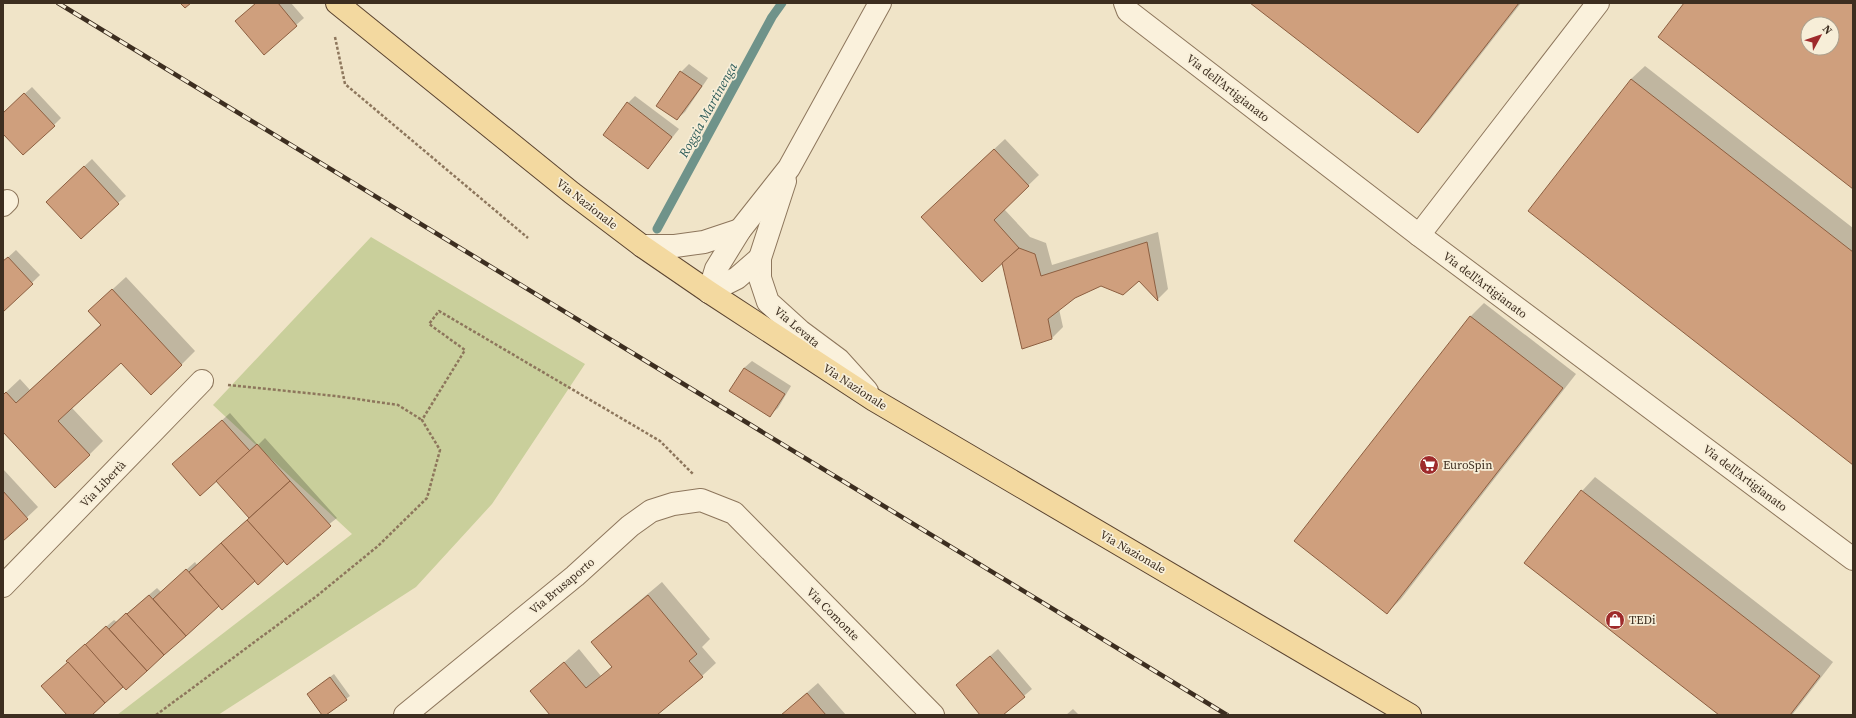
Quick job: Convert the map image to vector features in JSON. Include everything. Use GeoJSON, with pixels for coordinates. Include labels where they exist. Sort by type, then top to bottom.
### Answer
{"type":"FeatureCollection","features":[{"type":"Feature","properties":{"kind":"main road","name":"Via Nazionale"},"geometry":{"type":"LineString","coordinates":[[336,3],[572,193],[642,246],[709,292],[874,400],[1410,715]]}},
{"type":"Feature","properties":{"kind":"street","name":"Via Levata"},"geometry":{"type":"LineString","coordinates":[[709,292],[716,269],[740,230],[789,168],[880,3]]}},
{"type":"Feature","properties":{"kind":"street","name":"Via dell'Artigianato"},"geometry":{"type":"LineString","coordinates":[[1125,3],[1128,11],[1420,236],[1853,559]]}},
{"type":"Feature","properties":{"kind":"street"},"geometry":{"type":"LineString","coordinates":[[1420,236],[1598,3]]}},
{"type":"Feature","properties":{"kind":"street","name":"Via Levata"},"geometry":{"type":"LineString","coordinates":[[789,168],[760,258],[760,278],[768,302],[800,331],[839,360],[874,400]]}},
{"type":"Feature","properties":{"kind":"street"},"geometry":{"type":"LineString","coordinates":[[642,246],[676,246],[704,242],[740,230]]}},
{"type":"Feature","properties":{"kind":"street"},"geometry":{"type":"LineString","coordinates":[[709,292],[737,278],[760,258]]}},
{"type":"Feature","properties":{"kind":"street","name":"Via Libertà"},"geometry":{"type":"LineString","coordinates":[[3,586],[202,381]]}},
{"type":"Feature","properties":{"kind":"street","name":"Via Brusaporto"},"geometry":{"type":"LineString","coordinates":[[405,715],[575,576],[630,526],[651,511],[673,504],[701,500],[734,513]]}},
{"type":"Feature","properties":{"kind":"street","name":"Via Comonte"},"geometry":{"type":"LineString","coordinates":[[734,513],[933,715]]}},
{"type":"Feature","properties":{"kind":"path"},"geometry":{"type":"LineString","coordinates":[[334,32],[345,84],[528,238]]}},
{"type":"Feature","properties":{"kind":"path"},"geometry":{"type":"LineString","coordinates":[[422,420],[465,350],[429,324],[439,311],[660,442],[694,474]]}},
{"type":"Feature","properties":{"kind":"path"},"geometry":{"type":"LineString","coordinates":[[156,715],[318,595],[378,546],[427,498],[440,450],[422,420],[398,405],[336,396],[249,388],[202,381]]}},
{"type":"Feature","properties":{"kind":"green space"},"geometry":{"type":"Polygon","coordinates":[[[371,237],[585,364],[492,504],[416,587],[218,715],[117,715],[352,534],[213,405],[371,237]]]}},
{"type":"Feature","properties":{"kind":"building"},"geometry":{"type":"Polygon","coordinates":[[[180,3],[191,3],[185,8],[180,3]]]}},
{"type":"Feature","properties":{"kind":"building"},"geometry":{"type":"Polygon","coordinates":[[[256,3],[278,3],[297,26],[264,55],[235,21],[256,3]]]}},
{"type":"Feature","properties":{"kind":"building"},"geometry":{"type":"Polygon","coordinates":[[[1250,3],[1519,3],[1418,133],[1250,3]]]}},
{"type":"Feature","properties":{"kind":"building"},"geometry":{"type":"Polygon","coordinates":[[[1684,3],[1853,3],[1853,189],[1658,37],[1684,3]]]}},
{"type":"Feature","properties":{"kind":"building"},"geometry":{"type":"Polygon","coordinates":[[[680,71],[702,86],[677,120],[656,106],[680,71]]]}},
{"type":"Feature","properties":{"kind":"building"},"geometry":{"type":"Polygon","coordinates":[[[1631,79],[1853,252],[1853,465],[1528,211],[1631,79]]]}},
{"type":"Feature","properties":{"kind":"building"},"geometry":{"type":"Polygon","coordinates":[[[24,93],[55,126],[23,155],[3,134],[3,113],[24,93]]]}},
{"type":"Feature","properties":{"kind":"building"},"geometry":{"type":"Polygon","coordinates":[[[627,102],[672,137],[648,169],[603,135],[627,102]]]}},
{"type":"Feature","properties":{"kind":"building"},"geometry":{"type":"Polygon","coordinates":[[[994,149],[1029,186],[994,220],[1019,248],[982,282],[921,217],[994,149]]]}},
{"type":"Feature","properties":{"kind":"building"},"geometry":{"type":"Polygon","coordinates":[[[84,166],[119,204],[81,239],[46,202],[84,166]]]}},
{"type":"Feature","properties":{"kind":"building"},"geometry":{"type":"Polygon","coordinates":[[[1147,242],[1158,301],[1139,281],[1123,295],[1101,286],[1075,298],[1048,319],[1052,339],[1022,349],[1002,263],[1019,248],[1035,254],[1041,276],[1147,242]]]}},
{"type":"Feature","properties":{"kind":"building"},"geometry":{"type":"Polygon","coordinates":[[[8,257],[33,284],[3,312],[3,261],[8,257]]]}},
{"type":"Feature","properties":{"kind":"building"},"geometry":{"type":"Polygon","coordinates":[[[112,289],[182,365],[151,395],[121,363],[58,421],[90,455],[55,488],[3,432],[3,395],[6,392],[16,403],[101,325],[88,311],[112,289]]]}},
{"type":"Feature","properties":{"kind":"building","name":"EuroSpin"},"geometry":{"type":"Polygon","coordinates":[[[1470,316],[1563,388],[1387,614],[1294,541],[1470,316]]]}},
{"type":"Feature","properties":{"kind":"building"},"geometry":{"type":"Polygon","coordinates":[[[744,368],[785,394],[770,417],[729,391],[744,368]]]}},
{"type":"Feature","properties":{"kind":"building"},"geometry":{"type":"Polygon","coordinates":[[[222,420],[250,451],[200,496],[172,464],[222,420]]]}},
{"type":"Feature","properties":{"kind":"building"},"geometry":{"type":"Polygon","coordinates":[[[257,444],[290,481],[249,518],[216,481],[257,444]]]}},
{"type":"Feature","properties":{"kind":"building"},"geometry":{"type":"Polygon","coordinates":[[[290,481],[331,526],[287,565],[247,520],[290,481]]]}},
{"type":"Feature","properties":{"kind":"building"},"geometry":{"type":"Polygon","coordinates":[[[1581,490],[1820,676],[1790,715],[1719,715],[1524,563],[1581,490]]]}},
{"type":"Feature","properties":{"kind":"building"},"geometry":{"type":"Polygon","coordinates":[[[3,491],[28,519],[3,541],[3,491]]]}},
{"type":"Feature","properties":{"kind":"building"},"geometry":{"type":"Polygon","coordinates":[[[247,520],[284,561],[258,585],[221,543],[247,520]]]}},
{"type":"Feature","properties":{"kind":"building"},"geometry":{"type":"Polygon","coordinates":[[[221,543],[255,581],[222,610],[189,572],[221,543]]]}},
{"type":"Feature","properties":{"kind":"building"},"geometry":{"type":"Polygon","coordinates":[[[186,569],[219,606],[186,636],[153,599],[186,569]]]}},
{"type":"Feature","properties":{"kind":"building"},"geometry":{"type":"Polygon","coordinates":[[[149,595],[186,636],[164,655],[127,614],[149,595]]]}},
{"type":"Feature","properties":{"kind":"building"},"geometry":{"type":"Polygon","coordinates":[[[648,595],[697,654],[689,661],[703,677],[657,715],[550,715],[530,691],[564,662],[586,688],[612,667],[591,642],[648,595]]]}},
{"type":"Feature","properties":{"kind":"building"},"geometry":{"type":"Polygon","coordinates":[[[126,613],[164,655],[147,671],[109,629],[126,613]]]}},
{"type":"Feature","properties":{"kind":"building"},"geometry":{"type":"Polygon","coordinates":[[[106,626],[147,671],[126,690],[85,645],[106,626]]]}},
{"type":"Feature","properties":{"kind":"building"},"geometry":{"type":"Polygon","coordinates":[[[85,644],[123,687],[105,703],[66,661],[85,644]]]}},
{"type":"Feature","properties":{"kind":"building"},"geometry":{"type":"Polygon","coordinates":[[[990,656],[1025,697],[1003,715],[980,715],[956,685],[990,656]]]}},
{"type":"Feature","properties":{"kind":"building"},"geometry":{"type":"Polygon","coordinates":[[[68,662],[105,703],[92,715],[67,715],[41,686],[68,662]]]}},
{"type":"Feature","properties":{"kind":"building"},"geometry":{"type":"Polygon","coordinates":[[[330,677],[347,700],[326,715],[322,715],[307,694],[330,677]]]}},
{"type":"Feature","properties":{"kind":"building"},"geometry":{"type":"Polygon","coordinates":[[[807,693],[826,715],[781,715],[807,693]]]}},
{"type":"Feature","properties":{"kind":"waterway","name":"Roggia Martinenga"},"geometry":{"type":"LineString","coordinates":[[657,229],[772,17],[782,3]]}},
{"type":"Feature","properties":{"kind":"railway"},"geometry":{"type":"LineString","coordinates":[[58,3],[1227,715]]}},
{"type":"Feature","properties":{"kind":"place","name":"EuroSpin"},"geometry":{"type":"Point","coordinates":[1429,465]}},
{"type":"Feature","properties":{"kind":"place","name":"TEDi"},"geometry":{"type":"Point","coordinates":[1615,620]}}]}
